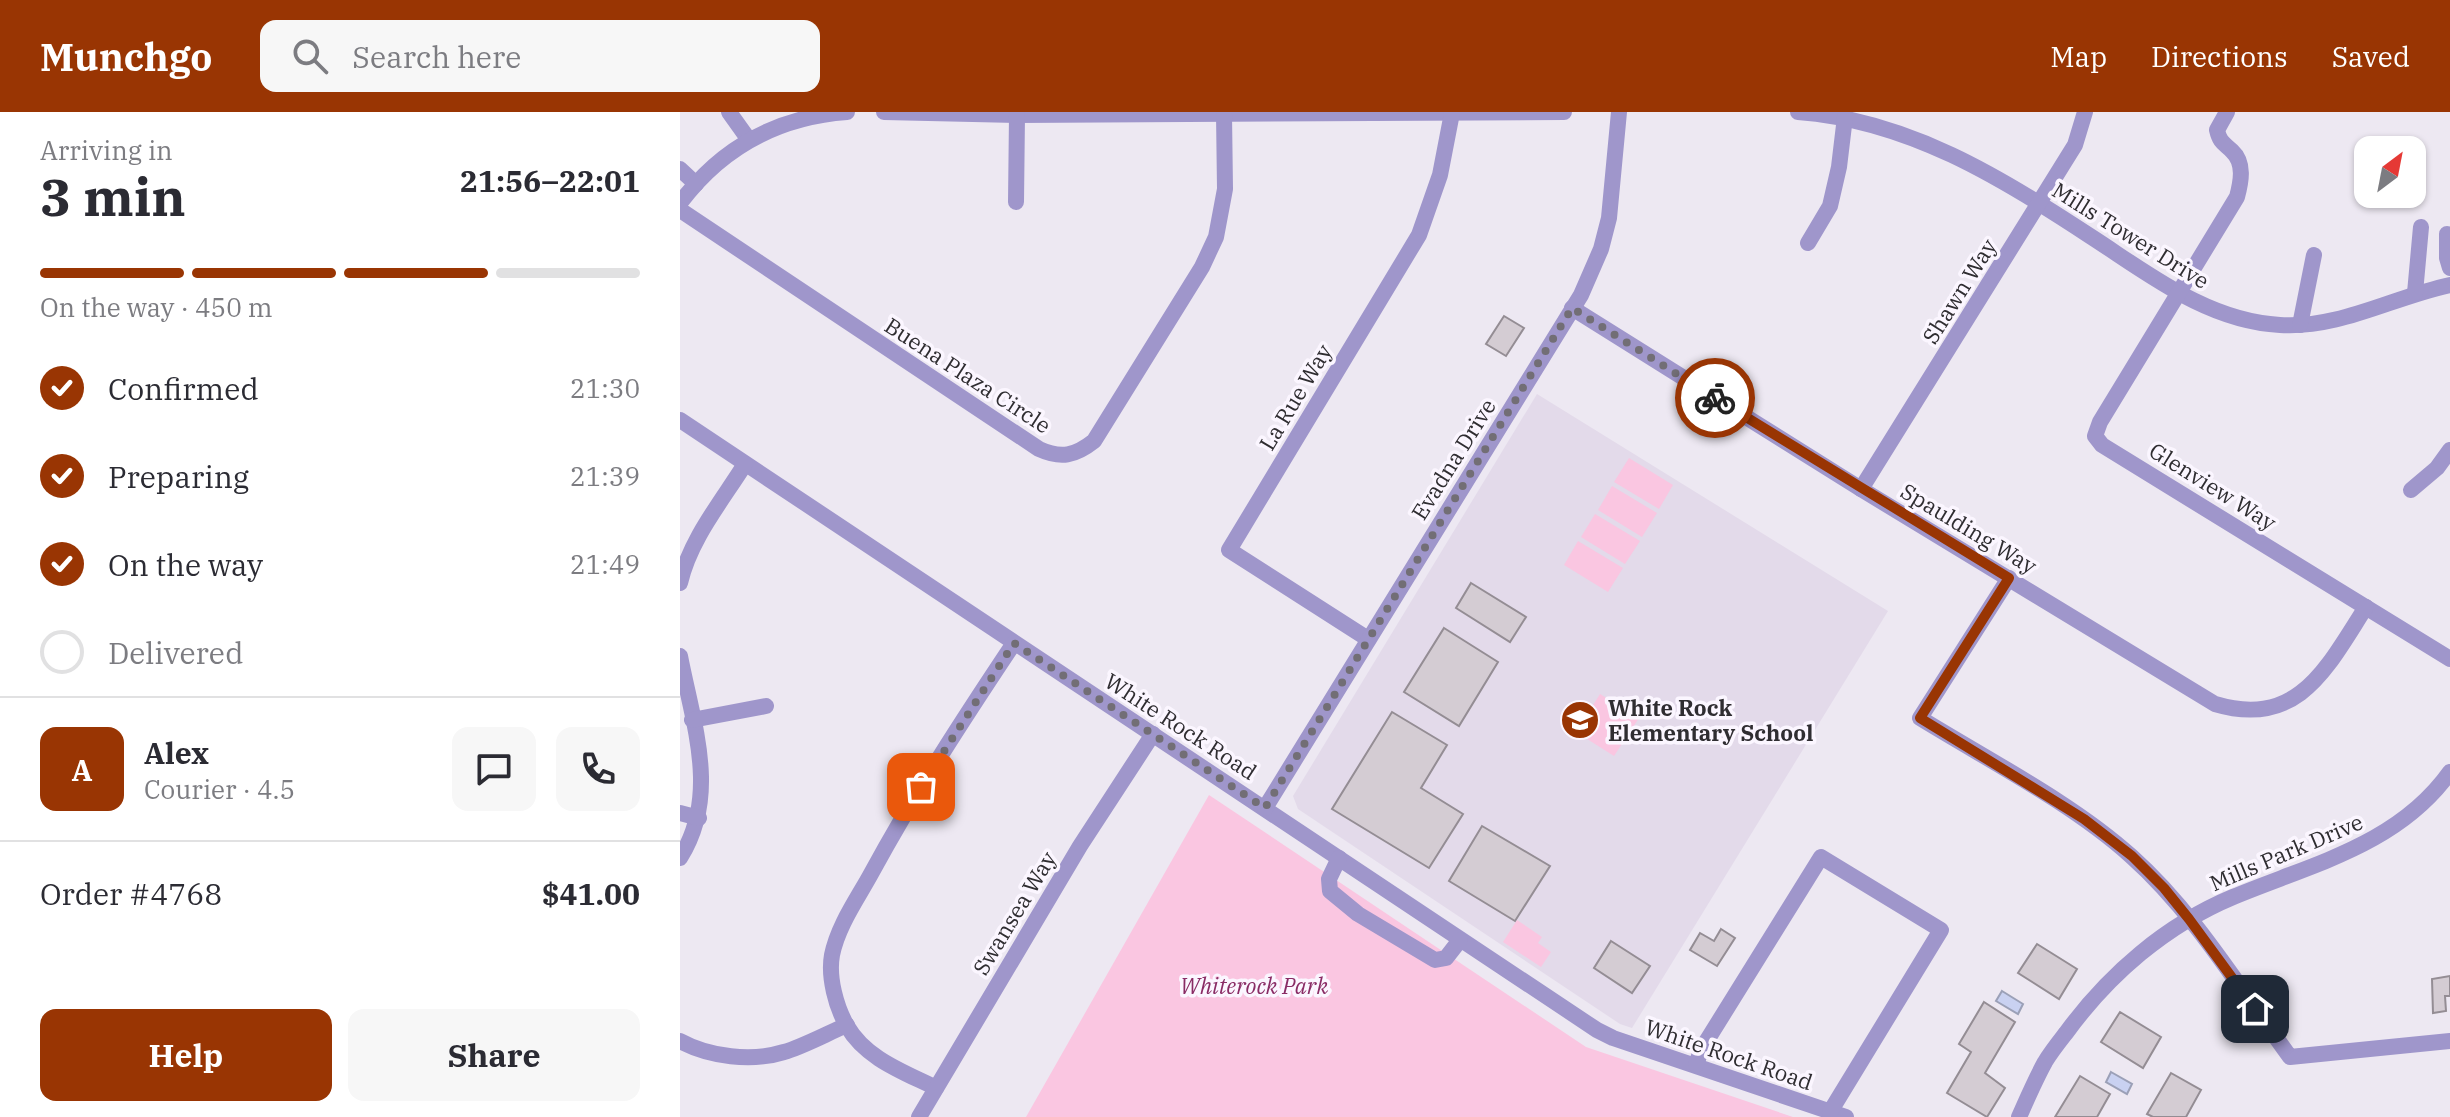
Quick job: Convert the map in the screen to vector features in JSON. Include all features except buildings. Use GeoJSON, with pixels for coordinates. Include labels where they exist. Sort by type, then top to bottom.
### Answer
{"type":"FeatureCollection","features":[{"type":"Feature","properties":{"kind":"street"},"geometry":{"type":"LineString","coordinates":[[729,112],[749,140]]}},
{"type":"Feature","properties":{"kind":"street"},"geometry":{"type":"LineString","coordinates":[[680,203],[728,153],[764,131],[821,114],[847,112]]}},
{"type":"Feature","properties":{"kind":"street"},"geometry":{"type":"LineString","coordinates":[[884,112],[1017,115],[1564,112]]}},
{"type":"Feature","properties":{"kind":"street","name":"Evadna Drive"},"geometry":{"type":"LineString","coordinates":[[1265,808],[1581,295],[1601,249],[1609,218],[1619,112]]}},
{"type":"Feature","properties":{"kind":"street","name":"Mills Tower Drive"},"geometry":{"type":"LineString","coordinates":[[1798,112],[1845,117],[1913,137],[1952,154],[2040,203],[2180,294],[2230,317],[2265,324],[2300,325],[2351,316],[2415,293],[2450,285]]}},
{"type":"Feature","properties":{"kind":"street","name":"Shawn Way"},"geometry":{"type":"LineString","coordinates":[[1861,489],[2075,145],[2085,112]]}},
{"type":"Feature","properties":{"kind":"street"},"geometry":{"type":"LineString","coordinates":[[2180,294],[2237,197],[2241,180],[2240,163],[2233,151],[2222,145],[2217,130],[2227,112]]}},
{"type":"Feature","properties":{"kind":"street","name":"La Rue Way"},"geometry":{"type":"LineString","coordinates":[[1368,639],[1229,550],[1419,235],[1440,175],[1452,113]]}},
{"type":"Feature","properties":{"kind":"street","name":"Buena Plaza Circle"},"geometry":{"type":"LineString","coordinates":[[680,210],[1039,449],[1053,455],[1068,456],[1082,451],[1094,441],[1210,252],[1224,206],[1224,114]]}},
{"type":"Feature","properties":{"kind":"street"},"geometry":{"type":"LineString","coordinates":[[1016,202],[1017,115]]}},
{"type":"Feature","properties":{"kind":"street"},"geometry":{"type":"LineString","coordinates":[[1808,243],[1830,206],[1845,117]]}},
{"type":"Feature","properties":{"kind":"street"},"geometry":{"type":"LineString","coordinates":[[680,169],[696,184]]}},
{"type":"Feature","properties":{"kind":"street"},"geometry":{"type":"LineString","coordinates":[[2415,293],[2421,227]]}},
{"type":"Feature","properties":{"kind":"street"},"geometry":{"type":"LineString","coordinates":[[2447,234],[2450,268]]}},
{"type":"Feature","properties":{"kind":"street"},"geometry":{"type":"LineString","coordinates":[[2300,325],[2314,255]]}},
{"type":"Feature","properties":{"kind":"street","name":"Glenview Way"},"geometry":{"type":"LineString","coordinates":[[2180,294],[2108,409],[2095,436],[2102,445],[2450,659]]}},
{"type":"Feature","properties":{"kind":"street","name":"Spaulding Way"},"geometry":{"type":"LineString","coordinates":[[1572,308],[1861,489],[2215,704],[2246,711],[2278,706],[2306,691],[2327,668],[2366,607]]}},
{"type":"Feature","properties":{"kind":"street","name":"White Rock Road"},"geometry":{"type":"LineString","coordinates":[[680,420],[1597,1030],[1838,1114]]}},
{"type":"Feature","properties":{"kind":"street"},"geometry":{"type":"LineString","coordinates":[[2411,490],[2437,468],[2450,450]]}},
{"type":"Feature","properties":{"kind":"street"},"geometry":{"type":"LineString","coordinates":[[680,583],[696,542],[745,464]]}},
{"type":"Feature","properties":{"kind":"street"},"geometry":{"type":"LineString","coordinates":[[2009,578],[1920,718],[2108,837],[2164,888],[2290,1057],[2450,1041]]}},
{"type":"Feature","properties":{"kind":"street"},"geometry":{"type":"LineString","coordinates":[[936,1088],[878,1058],[866,1049],[847,1025],[837,1003],[832,956],[842,926],[921,787],[1014,643]]}},
{"type":"Feature","properties":{"kind":"street"},"geometry":{"type":"LineString","coordinates":[[680,656],[703,779],[699,818],[680,858]]}},
{"type":"Feature","properties":{"kind":"street"},"geometry":{"type":"LineString","coordinates":[[692,720],[766,706]]}},
{"type":"Feature","properties":{"kind":"street","name":"Swansea Way"},"geometry":{"type":"LineString","coordinates":[[919,1117],[1080,846],[1153,734]]}},
{"type":"Feature","properties":{"kind":"street","name":"Mills Park Drive"},"geometry":{"type":"LineString","coordinates":[[2019,1117],[2047,1059],[2082,1012],[2122,968],[2154,942],[2189,919],[2232,897],[2352,852],[2380,836],[2428,799],[2450,772]]}},
{"type":"Feature","properties":{"kind":"street"},"geometry":{"type":"LineString","coordinates":[[680,813],[699,818]]}},
{"type":"Feature","properties":{"kind":"street"},"geometry":{"type":"LineString","coordinates":[[1696,1065],[1701,1050],[1821,857],[1941,930],[1838,1114]]}},
{"type":"Feature","properties":{"kind":"street"},"geometry":{"type":"LineString","coordinates":[[1339,858],[1329,879],[1330,891],[1358,914],[1435,960],[1446,958],[1460,940]]}},
{"type":"Feature","properties":{"kind":"street"},"geometry":{"type":"LineString","coordinates":[[680,1041],[708,1053],[726,1056],[772,1055],[847,1025]]}},
{"type":"Feature","properties":{"kind":"shaded area","name":"White Rock Elementary School"},"geometry":{"type":"Polygon","coordinates":[[[1537,394],[1888,611],[1632,1028],[1620,1024],[1298,809],[1293,796],[1537,394]]]}},
{"type":"Feature","properties":{"kind":"green space"},"geometry":{"type":"Polygon","coordinates":[[[1629,458],[1673,485],[1659,509],[1614,482],[1629,458]]]}},
{"type":"Feature","properties":{"kind":"green space"},"geometry":{"type":"Polygon","coordinates":[[[1612,486],[1657,513],[1642,537],[1598,510],[1612,486]]]}},
{"type":"Feature","properties":{"kind":"green space"},"geometry":{"type":"Polygon","coordinates":[[[1595,514],[1640,541],[1625,564],[1581,537],[1595,514]]]}},
{"type":"Feature","properties":{"kind":"green space"},"geometry":{"type":"Polygon","coordinates":[[[1578,541],[1623,568],[1608,592],[1564,565],[1578,541]]]}},
{"type":"Feature","properties":{"kind":"green space"},"geometry":{"type":"Polygon","coordinates":[[[1600,694],[1639,718],[1614,756],[1576,732],[1600,694]]]}},
{"type":"Feature","properties":{"kind":"green space","name":"Whiterock Park"},"geometry":{"type":"Polygon","coordinates":[[[1209,795],[1586,1047],[1793,1117],[1026,1117],[1209,795]]]}},
{"type":"Feature","properties":{"kind":"green space"},"geometry":{"type":"Polygon","coordinates":[[[1517,920],[1542,937],[1538,943],[1551,952],[1541,967],[1503,942],[1517,920]]]}},
{"type":"Feature","properties":{"kind":"water"},"geometry":{"type":"Polygon","coordinates":[[[2002,991],[2023,1004],[2018,1014],[1996,1001],[2002,991]]]}},
{"type":"Feature","properties":{"kind":"water"},"geometry":{"type":"Polygon","coordinates":[[[2111,1072],[2132,1084],[2127,1094],[2106,1082],[2111,1072]]]}},
{"type":"Feature","properties":{"kind":"way so far"},"geometry":{"type":"LineString","coordinates":[[921,787],[1014,643],[1265,808],[1572,308],[1715,398]]}},
{"type":"Feature","properties":{"kind":"place","name":"White Rock Elementary School"},"geometry":{"type":"Point","coordinates":[1580,720]}},
{"type":"Feature","properties":{"kind":"route"},"geometry":{"type":"LineString","coordinates":[[1715,398],[2009,578],[1920,718],[2084,819],[2132,856],[2189,919],[2255,1009]]}}]}
